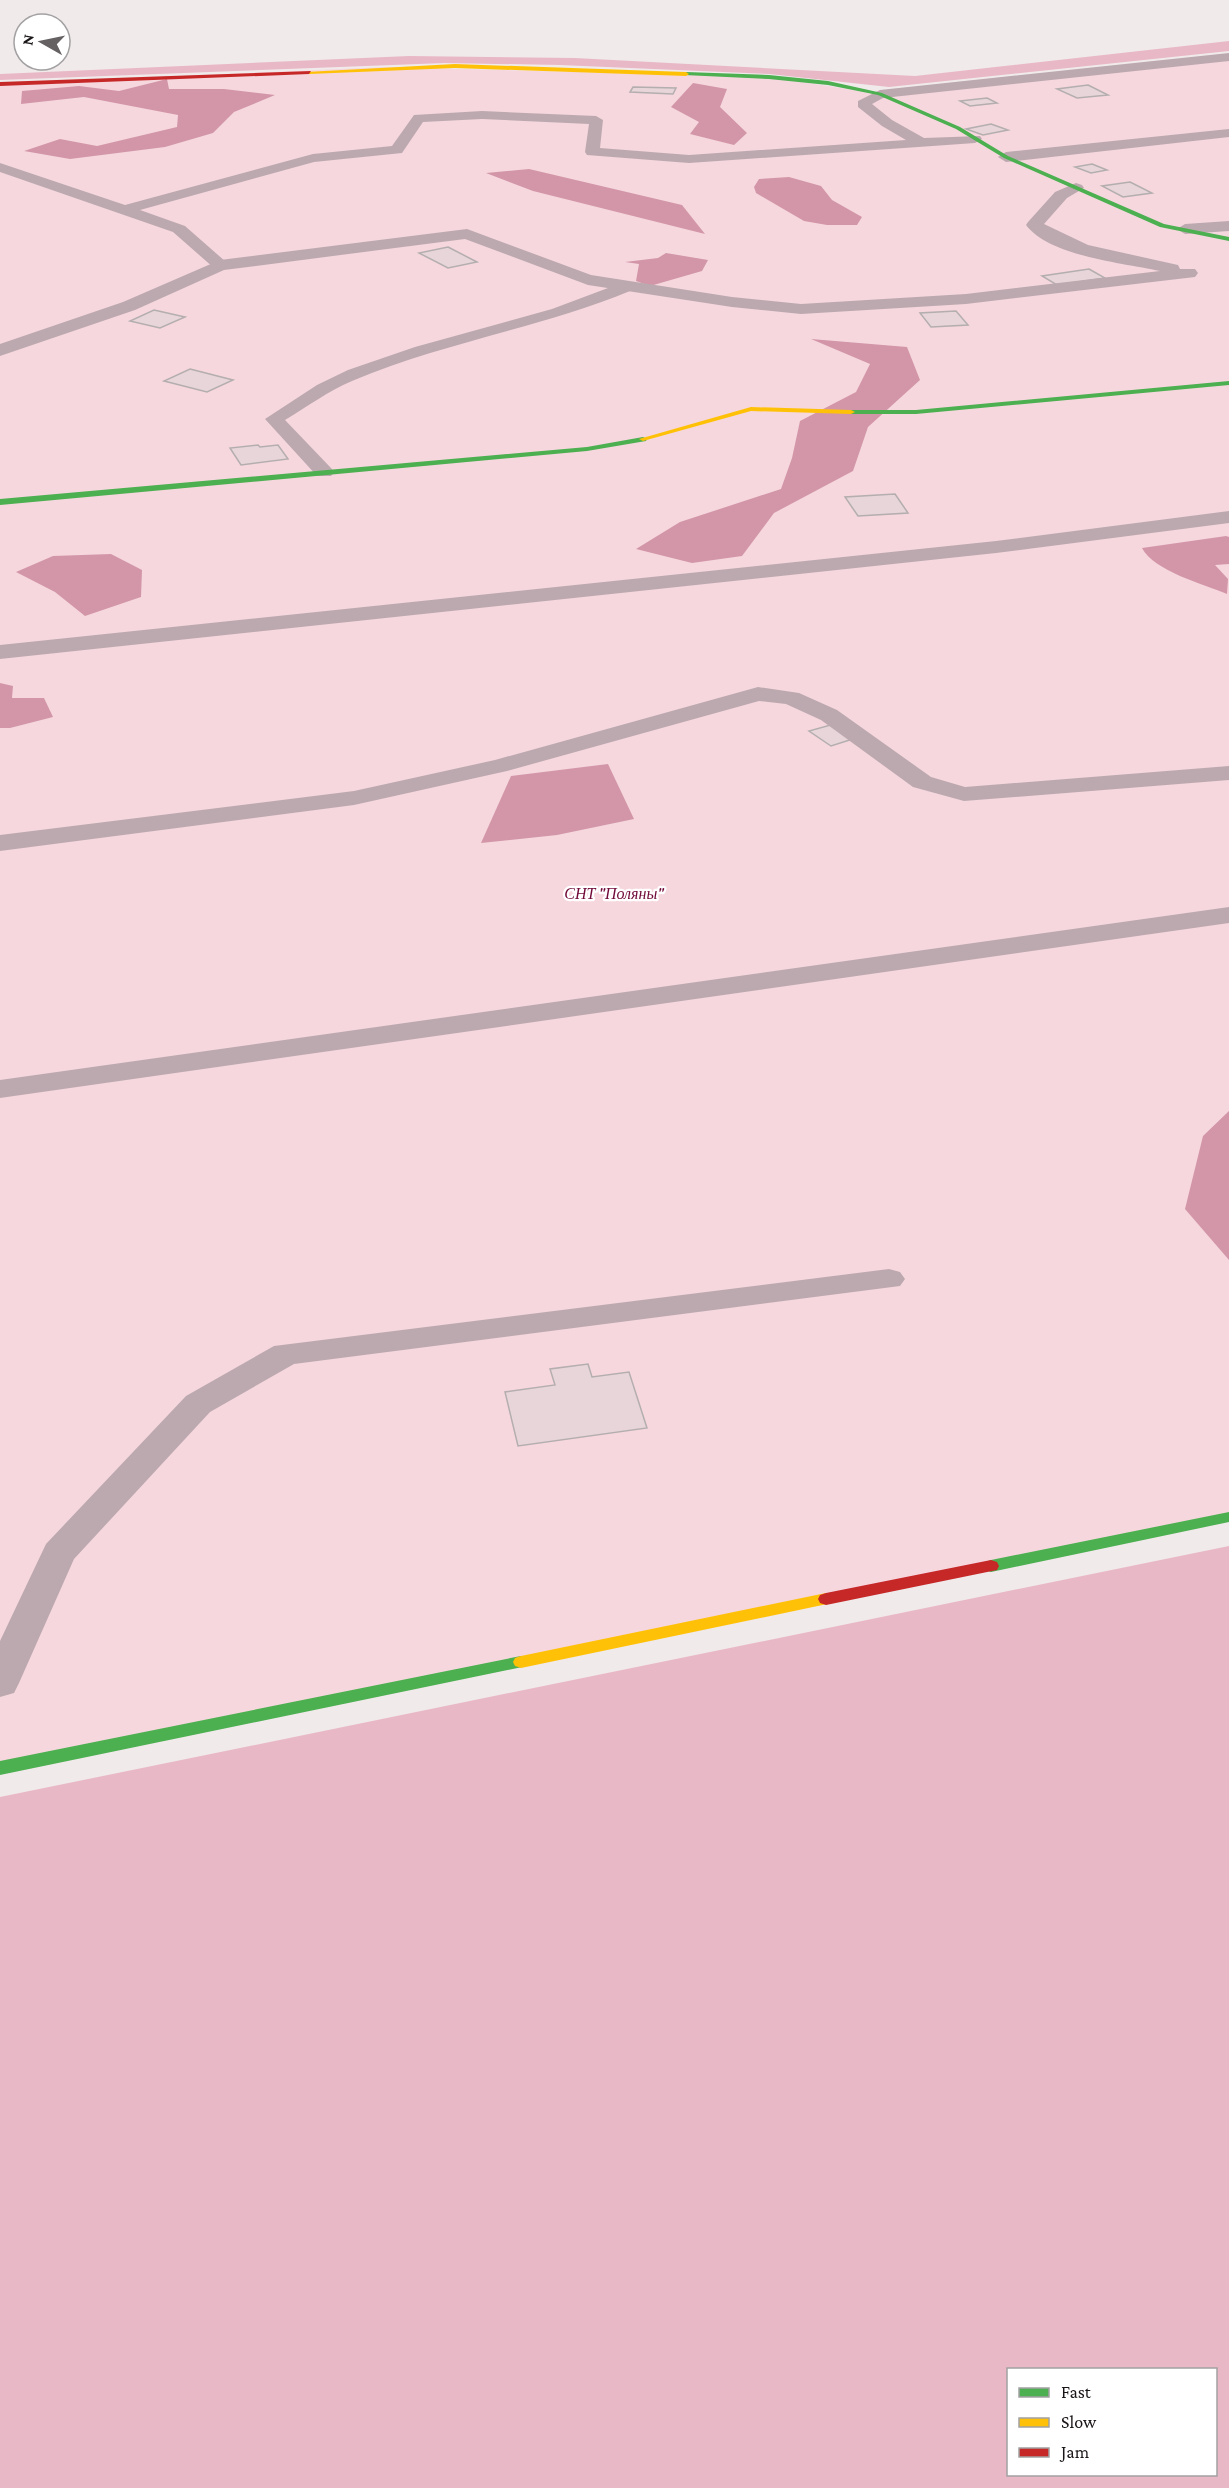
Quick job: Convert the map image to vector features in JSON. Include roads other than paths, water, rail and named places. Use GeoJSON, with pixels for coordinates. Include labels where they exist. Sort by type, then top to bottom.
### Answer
{"type":"FeatureCollection","features":[{"type":"Feature","properties":{"kind":"street"},"geometry":{"type":"LineString","coordinates":[[0,84],[454,66],[769,77],[828,83],[880,94],[975,139],[1006,157],[1162,226],[1229,239]]}},
{"type":"Feature","properties":{"kind":"street"},"geometry":{"type":"LineString","coordinates":[[1006,157],[1229,133]]}},
{"type":"Feature","properties":{"kind":"street"},"geometry":{"type":"LineString","coordinates":[[0,350],[129,306],[220,265],[467,234],[588,280],[624,287],[801,309],[966,299],[1189,273],[1071,245],[1048,236],[1034,225],[1061,195],[1076,188]]}},
{"type":"Feature","properties":{"kind":"street"},"geometry":{"type":"LineString","coordinates":[[0,501],[587,449],[653,437],[751,410],[783,408],[874,413],[916,412],[1229,383]]}},
{"type":"Feature","properties":{"kind":"street"},"geometry":{"type":"LineString","coordinates":[[0,652],[996,547],[1229,517]]}},
{"type":"Feature","properties":{"kind":"street"},"geometry":{"type":"LineString","coordinates":[[0,1768],[1229,1517]]}},
{"type":"Feature","properties":{"kind":"lane"},"geometry":{"type":"LineString","coordinates":[[919,141],[887,123],[863,104],[880,94],[1229,57]]}},
{"type":"Feature","properties":{"kind":"lane"},"geometry":{"type":"LineString","coordinates":[[124,210],[313,158],[397,150],[419,118],[482,115],[596,120],[592,152],[689,159],[919,141],[975,139]]}},
{"type":"Feature","properties":{"kind":"lane"},"geometry":{"type":"LineString","coordinates":[[0,167],[179,229],[220,265]]}},
{"type":"Feature","properties":{"kind":"lane"},"geometry":{"type":"LineString","coordinates":[[1185,229],[1229,226]]}},
{"type":"Feature","properties":{"kind":"lane"},"geometry":{"type":"LineString","coordinates":[[324,472],[274,419],[352,374],[441,345],[580,307],[624,287]]}},
{"type":"Feature","properties":{"kind":"lane"},"geometry":{"type":"LineString","coordinates":[[0,843],[354,798],[499,766],[758,694],[791,698],[829,715],[922,782],[964,794],[1229,773]]}},
{"type":"Feature","properties":{"kind":"lane"},"geometry":{"type":"LineString","coordinates":[[0,1089],[1229,915]]}},
{"type":"Feature","properties":{"kind":"lane"},"geometry":{"type":"LineString","coordinates":[[0,1683],[59,1553],[198,1404],[286,1354],[889,1280]]}},
{"type":"Feature","properties":{"kind":"park label","name":"СНТ \"Поляны\""},"geometry":{"type":"Point","coordinates":[614,893]}}]}
